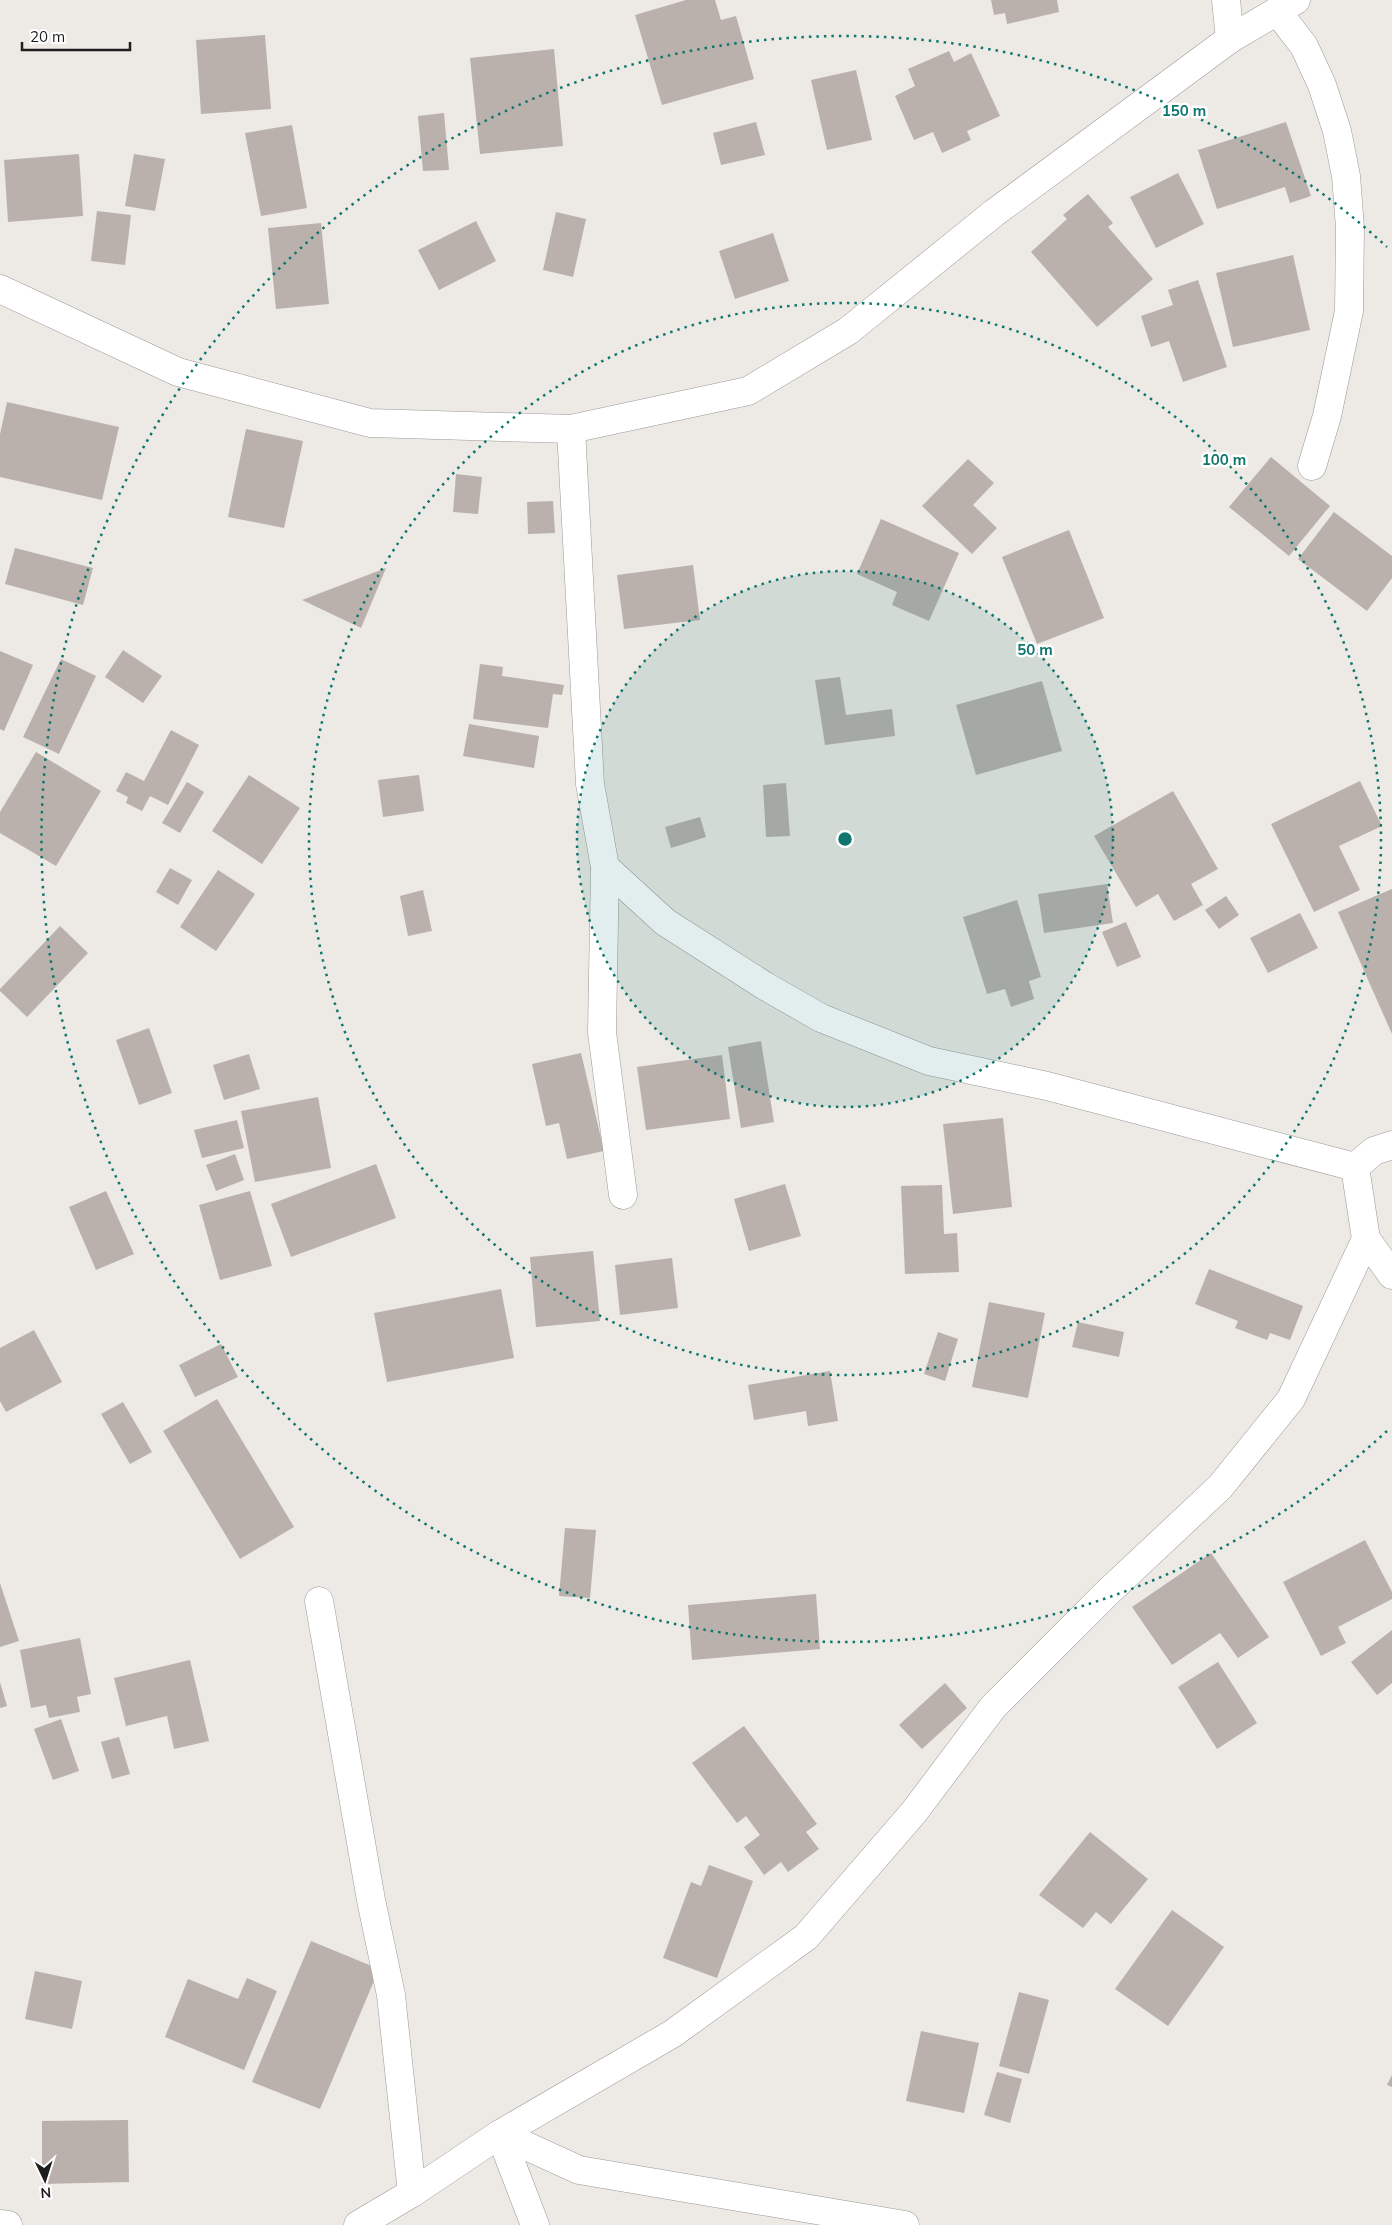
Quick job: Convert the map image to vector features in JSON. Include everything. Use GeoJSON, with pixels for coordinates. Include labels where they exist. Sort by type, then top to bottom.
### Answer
{"type":"FeatureCollection","features":[{"type":"Feature","properties":{"kind":"street"},"geometry":{"type":"LineString","coordinates":[[1226,0],[1230,39]]}},
{"type":"Feature","properties":{"kind":"street"},"geometry":{"type":"LineString","coordinates":[[0,289],[178,372],[370,423],[571,429],[748,391],[848,331],[994,213],[1230,39],[1287,6],[1322,85],[1337,131],[1346,176],[1350,228],[1349,311],[1327,416],[1312,466]]}},
{"type":"Feature","properties":{"kind":"street"},"geometry":{"type":"LineString","coordinates":[[571,429],[590,784],[604,867],[602,1032],[623,1195]]}},
{"type":"Feature","properties":{"kind":"street"},"geometry":{"type":"LineString","coordinates":[[604,867],[665,922],[765,986],[821,1018],[930,1061],[1047,1086],[1355,1167]]}},
{"type":"Feature","properties":{"kind":"street"},"geometry":{"type":"LineString","coordinates":[[1355,1167],[1374,1151],[1392,1145]]}},
{"type":"Feature","properties":{"kind":"street"},"geometry":{"type":"LineString","coordinates":[[1355,1167],[1366,1239],[1392,1275]]}},
{"type":"Feature","properties":{"kind":"street"},"geometry":{"type":"LineString","coordinates":[[358,2225],[412,2193],[500,2134],[672,2034],[806,1937],[914,1812],[993,1707],[1107,1592],[1226,1480],[1291,1398],[1366,1239]]}},
{"type":"Feature","properties":{"kind":"street"},"geometry":{"type":"LineString","coordinates":[[319,1601],[371,1900],[391,1995],[412,2193]]}},
{"type":"Feature","properties":{"kind":"street"},"geometry":{"type":"LineString","coordinates":[[500,2134],[535,2225]]}},
{"type":"Feature","properties":{"kind":"street"},"geometry":{"type":"LineString","coordinates":[[500,2134],[579,2170],[905,2225]]}},
{"type":"Feature","properties":{"kind":"street"},"geometry":{"type":"LineString","coordinates":[[0,2224],[8,2225]]}},
{"type":"Feature","properties":{"kind":"building"},"geometry":{"type":"Polygon","coordinates":[[[686,0],[715,0],[721,20],[736,16],[754,79],[662,105],[635,15],[686,0]]]}},
{"type":"Feature","properties":{"kind":"building"},"geometry":{"type":"Polygon","coordinates":[[[991,0],[1057,0],[1059,12],[1007,24],[1005,13],[994,15],[991,0]]]}},
{"type":"Feature","properties":{"kind":"building"},"geometry":{"type":"Polygon","coordinates":[[[265,35],[271,109],[201,114],[196,40],[265,35]]]}},
{"type":"Feature","properties":{"kind":"building"},"geometry":{"type":"Polygon","coordinates":[[[554,49],[563,146],[480,154],[470,58],[554,49]]]}},
{"type":"Feature","properties":{"kind":"building"},"geometry":{"type":"Polygon","coordinates":[[[949,51],[954,62],[971,53],[1000,116],[967,131],[971,140],[942,153],[933,132],[914,140],[895,96],[915,86],[908,69],[949,51]]]}},
{"type":"Feature","properties":{"kind":"building"},"geometry":{"type":"Polygon","coordinates":[[[856,70],[872,140],[827,150],[811,80],[856,70]]]}},
{"type":"Feature","properties":{"kind":"building"},"geometry":{"type":"Polygon","coordinates":[[[444,113],[449,170],[423,171],[418,116],[444,113]]]}},
{"type":"Feature","properties":{"kind":"building"},"geometry":{"type":"Polygon","coordinates":[[[756,122],[765,155],[721,165],[713,133],[756,122]]]}},
{"type":"Feature","properties":{"kind":"building"},"geometry":{"type":"Polygon","coordinates":[[[1286,122],[1311,196],[1290,203],[1285,187],[1217,209],[1198,150],[1286,122]]]}},
{"type":"Feature","properties":{"kind":"building"},"geometry":{"type":"Polygon","coordinates":[[[292,125],[307,208],[261,216],[245,133],[292,125]]]}},
{"type":"Feature","properties":{"kind":"building"},"geometry":{"type":"Polygon","coordinates":[[[79,154],[83,216],[8,222],[4,160],[79,154]]]}},
{"type":"Feature","properties":{"kind":"building"},"geometry":{"type":"Polygon","coordinates":[[[134,154],[165,159],[155,211],[125,206],[134,154]]]}},
{"type":"Feature","properties":{"kind":"building"},"geometry":{"type":"Polygon","coordinates":[[[1178,173],[1204,224],[1156,248],[1130,197],[1178,173]]]}},
{"type":"Feature","properties":{"kind":"building"},"geometry":{"type":"Polygon","coordinates":[[[1088,194],[1113,223],[1108,227],[1153,279],[1097,327],[1031,252],[1067,219],[1063,215],[1088,194]]]}},
{"type":"Feature","properties":{"kind":"building"},"geometry":{"type":"Polygon","coordinates":[[[97,211],[131,215],[125,265],[91,261],[97,211]]]}},
{"type":"Feature","properties":{"kind":"building"},"geometry":{"type":"Polygon","coordinates":[[[556,212],[586,219],[573,277],[543,270],[556,212]]]}},
{"type":"Feature","properties":{"kind":"building"},"geometry":{"type":"Polygon","coordinates":[[[476,221],[496,261],[439,290],[418,250],[476,221]]]}},
{"type":"Feature","properties":{"kind":"building"},"geometry":{"type":"Polygon","coordinates":[[[321,223],[329,304],[276,309],[268,228],[321,223]]]}},
{"type":"Feature","properties":{"kind":"building"},"geometry":{"type":"Polygon","coordinates":[[[773,233],[789,281],[735,299],[719,251],[773,233]]]}},
{"type":"Feature","properties":{"kind":"building"},"geometry":{"type":"Polygon","coordinates":[[[1293,255],[1310,330],[1233,347],[1216,273],[1293,255]]]}},
{"type":"Feature","properties":{"kind":"building"},"geometry":{"type":"Polygon","coordinates":[[[1198,280],[1227,367],[1183,382],[1169,341],[1151,347],[1141,316],[1173,305],[1168,290],[1198,280]]]}},
{"type":"Feature","properties":{"kind":"building"},"geometry":{"type":"Polygon","coordinates":[[[7,402],[119,427],[102,500],[0,477],[0,434],[7,402]]]}},
{"type":"Feature","properties":{"kind":"building"},"geometry":{"type":"Polygon","coordinates":[[[246,429],[303,441],[284,528],[228,517],[246,429]]]}},
{"type":"Feature","properties":{"kind":"building"},"geometry":{"type":"Polygon","coordinates":[[[1271,457],[1330,506],[1289,556],[1229,507],[1271,457]]]}},
{"type":"Feature","properties":{"kind":"building"},"geometry":{"type":"Polygon","coordinates":[[[968,459],[994,483],[973,505],[997,528],[972,554],[922,506],[968,459]]]}},
{"type":"Feature","properties":{"kind":"building"},"geometry":{"type":"Polygon","coordinates":[[[456,474],[482,477],[478,514],[453,512],[456,474]]]}},
{"type":"Feature","properties":{"kind":"building"},"geometry":{"type":"Polygon","coordinates":[[[553,501],[555,533],[528,534],[527,502],[553,501]]]}},
{"type":"Feature","properties":{"kind":"building"},"geometry":{"type":"Polygon","coordinates":[[[1334,512],[1392,556],[1392,578],[1367,611],[1298,559],[1334,512]]]}},
{"type":"Feature","properties":{"kind":"building"},"geometry":{"type":"Polygon","coordinates":[[[881,519],[959,553],[929,621],[892,605],[897,592],[857,574],[881,519]]]}},
{"type":"Feature","properties":{"kind":"building"},"geometry":{"type":"Polygon","coordinates":[[[1069,530],[1104,618],[1037,644],[1002,557],[1069,530]]]}},
{"type":"Feature","properties":{"kind":"building"},"geometry":{"type":"Polygon","coordinates":[[[15,548],[93,568],[83,605],[5,584],[15,548]]]}},
{"type":"Feature","properties":{"kind":"building"},"geometry":{"type":"Polygon","coordinates":[[[693,565],[700,620],[624,629],[617,575],[693,565]]]}},
{"type":"Feature","properties":{"kind":"building"},"geometry":{"type":"Polygon","coordinates":[[[386,568],[361,628],[302,600],[386,568]]]}},
{"type":"Feature","properties":{"kind":"building"},"geometry":{"type":"Polygon","coordinates":[[[123,650],[162,676],[143,703],[105,677],[123,650]]]}},
{"type":"Feature","properties":{"kind":"building"},"geometry":{"type":"Polygon","coordinates":[[[0,651],[33,665],[4,731],[0,729],[0,651]]]}},
{"type":"Feature","properties":{"kind":"building"},"geometry":{"type":"Polygon","coordinates":[[[61,659],[96,676],[59,754],[23,737],[61,659]]]}},
{"type":"Feature","properties":{"kind":"building"},"geometry":{"type":"Polygon","coordinates":[[[480,664],[503,667],[502,676],[564,685],[562,695],[553,694],[548,728],[473,719],[480,664]]]}},
{"type":"Feature","properties":{"kind":"building"},"geometry":{"type":"Polygon","coordinates":[[[840,677],[846,715],[892,709],[895,736],[825,745],[815,680],[840,677]]]}},
{"type":"Feature","properties":{"kind":"building"},"geometry":{"type":"Polygon","coordinates":[[[1042,681],[1062,751],[976,775],[956,705],[1042,681]]]}},
{"type":"Feature","properties":{"kind":"building"},"geometry":{"type":"Polygon","coordinates":[[[469,724],[539,736],[534,768],[463,756],[469,724]]]}},
{"type":"Feature","properties":{"kind":"building"},"geometry":{"type":"Polygon","coordinates":[[[171,730],[199,745],[168,805],[150,796],[142,811],[126,803],[128,797],[116,791],[126,772],[144,781],[171,730]]]}},
{"type":"Feature","properties":{"kind":"building"},"geometry":{"type":"Polygon","coordinates":[[[36,752],[101,791],[56,866],[0,833],[0,812],[36,752]]]}},
{"type":"Feature","properties":{"kind":"building"},"geometry":{"type":"Polygon","coordinates":[[[249,775],[300,808],[262,864],[212,831],[249,775]]]}},
{"type":"Feature","properties":{"kind":"building"},"geometry":{"type":"Polygon","coordinates":[[[419,775],[424,811],[383,817],[378,780],[419,775]]]}},
{"type":"Feature","properties":{"kind":"building"},"geometry":{"type":"Polygon","coordinates":[[[1360,781],[1382,826],[1339,846],[1360,890],[1314,912],[1271,824],[1360,781]]]}},
{"type":"Feature","properties":{"kind":"building"},"geometry":{"type":"Polygon","coordinates":[[[187,782],[204,792],[180,833],[162,823],[187,782]]]}},
{"type":"Feature","properties":{"kind":"building"},"geometry":{"type":"Polygon","coordinates":[[[786,783],[790,836],[766,837],[763,785],[786,783]]]}},
{"type":"Feature","properties":{"kind":"building"},"geometry":{"type":"Polygon","coordinates":[[[1173,791],[1218,869],[1191,884],[1203,905],[1174,921],[1158,894],[1136,907],[1094,836],[1173,791]]]}},
{"type":"Feature","properties":{"kind":"building"},"geometry":{"type":"Polygon","coordinates":[[[700,817],[706,837],[671,848],[665,827],[700,817]]]}},
{"type":"Feature","properties":{"kind":"building"},"geometry":{"type":"Polygon","coordinates":[[[170,868],[192,880],[178,905],[156,892],[170,868]]]}},
{"type":"Feature","properties":{"kind":"building"},"geometry":{"type":"Polygon","coordinates":[[[218,870],[255,894],[216,951],[180,927],[218,870]]]}},
{"type":"Feature","properties":{"kind":"building"},"geometry":{"type":"Polygon","coordinates":[[[1107,884],[1113,923],[1044,933],[1038,894],[1107,884]]]}},
{"type":"Feature","properties":{"kind":"building"},"geometry":{"type":"Polygon","coordinates":[[[1392,889],[1392,1034],[1338,912],[1392,889]]]}},
{"type":"Feature","properties":{"kind":"building"},"geometry":{"type":"Polygon","coordinates":[[[423,890],[432,931],[408,936],[400,896],[423,890]]]}},
{"type":"Feature","properties":{"kind":"building"},"geometry":{"type":"Polygon","coordinates":[[[1226,896],[1239,915],[1219,929],[1205,910],[1226,896]]]}},
{"type":"Feature","properties":{"kind":"building"},"geometry":{"type":"Polygon","coordinates":[[[1017,900],[1041,977],[1029,981],[1034,999],[1011,1007],[1005,989],[987,994],[963,917],[1017,900]]]}},
{"type":"Feature","properties":{"kind":"building"},"geometry":{"type":"Polygon","coordinates":[[[1300,913],[1318,948],[1268,973],[1250,938],[1300,913]]]}},
{"type":"Feature","properties":{"kind":"building"},"geometry":{"type":"Polygon","coordinates":[[[1126,922],[1141,957],[1117,967],[1102,932],[1126,922]]]}},
{"type":"Feature","properties":{"kind":"building"},"geometry":{"type":"Polygon","coordinates":[[[60,926],[88,953],[27,1017],[0,989],[60,926]]]}},
{"type":"Feature","properties":{"kind":"building"},"geometry":{"type":"Polygon","coordinates":[[[149,1028],[172,1093],[139,1105],[116,1040],[149,1028]]]}},
{"type":"Feature","properties":{"kind":"building"},"geometry":{"type":"Polygon","coordinates":[[[761,1041],[774,1122],[741,1128],[728,1047],[761,1041]]]}},
{"type":"Feature","properties":{"kind":"building"},"geometry":{"type":"Polygon","coordinates":[[[581,1053],[604,1151],[567,1159],[559,1123],[546,1126],[532,1064],[581,1053]]]}},
{"type":"Feature","properties":{"kind":"building"},"geometry":{"type":"Polygon","coordinates":[[[249,1054],[260,1089],[224,1100],[213,1065],[249,1054]]]}},
{"type":"Feature","properties":{"kind":"building"},"geometry":{"type":"Polygon","coordinates":[[[722,1055],[730,1119],[646,1130],[637,1067],[722,1055]]]}},
{"type":"Feature","properties":{"kind":"building"},"geometry":{"type":"Polygon","coordinates":[[[318,1097],[331,1168],[255,1182],[241,1111],[318,1097]]]}},
{"type":"Feature","properties":{"kind":"building"},"geometry":{"type":"Polygon","coordinates":[[[1003,1118],[1012,1207],[953,1214],[943,1124],[1003,1118]]]}},
{"type":"Feature","properties":{"kind":"building"},"geometry":{"type":"Polygon","coordinates":[[[237,1120],[244,1148],[202,1158],[194,1130],[237,1120]]]}},
{"type":"Feature","properties":{"kind":"building"},"geometry":{"type":"Polygon","coordinates":[[[235,1154],[244,1180],[216,1191],[206,1165],[235,1154]]]}},
{"type":"Feature","properties":{"kind":"building"},"geometry":{"type":"Polygon","coordinates":[[[376,1164],[396,1218],[291,1257],[271,1204],[376,1164]]]}},
{"type":"Feature","properties":{"kind":"building"},"geometry":{"type":"Polygon","coordinates":[[[785,1184],[801,1236],[749,1251],[734,1199],[785,1184]]]}},
{"type":"Feature","properties":{"kind":"building"},"geometry":{"type":"Polygon","coordinates":[[[942,1185],[944,1234],[957,1233],[959,1272],[905,1274],[901,1186],[942,1185]]]}},
{"type":"Feature","properties":{"kind":"building"},"geometry":{"type":"Polygon","coordinates":[[[106,1191],[134,1254],[96,1270],[69,1207],[106,1191]]]}},
{"type":"Feature","properties":{"kind":"building"},"geometry":{"type":"Polygon","coordinates":[[[250,1191],[272,1266],[220,1280],[199,1205],[250,1191]]]}},
{"type":"Feature","properties":{"kind":"building"},"geometry":{"type":"Polygon","coordinates":[[[593,1251],[600,1321],[536,1327],[530,1257],[593,1251]]]}},
{"type":"Feature","properties":{"kind":"building"},"geometry":{"type":"Polygon","coordinates":[[[672,1258],[678,1308],[620,1315],[615,1265],[672,1258]]]}},
{"type":"Feature","properties":{"kind":"building"},"geometry":{"type":"Polygon","coordinates":[[[1209,1269],[1303,1306],[1290,1340],[1270,1333],[1267,1340],[1235,1328],[1238,1321],[1195,1304],[1209,1269]]]}},
{"type":"Feature","properties":{"kind":"building"},"geometry":{"type":"Polygon","coordinates":[[[501,1289],[514,1358],[387,1382],[374,1313],[501,1289]]]}},
{"type":"Feature","properties":{"kind":"building"},"geometry":{"type":"Polygon","coordinates":[[[989,1302],[1045,1313],[1028,1398],[972,1387],[989,1302]]]}},
{"type":"Feature","properties":{"kind":"building"},"geometry":{"type":"Polygon","coordinates":[[[1078,1322],[1124,1332],[1119,1357],[1072,1347],[1078,1322]]]}},
{"type":"Feature","properties":{"kind":"building"},"geometry":{"type":"Polygon","coordinates":[[[34,1330],[62,1382],[6,1412],[0,1401],[0,1348],[34,1330]]]}},
{"type":"Feature","properties":{"kind":"building"},"geometry":{"type":"Polygon","coordinates":[[[938,1332],[958,1339],[945,1381],[924,1374],[938,1332]]]}},
{"type":"Feature","properties":{"kind":"building"},"geometry":{"type":"Polygon","coordinates":[[[221,1344],[238,1377],[195,1397],[179,1365],[221,1344]]]}},
{"type":"Feature","properties":{"kind":"building"},"geometry":{"type":"Polygon","coordinates":[[[830,1371],[838,1421],[808,1426],[806,1411],[754,1420],[748,1385],[830,1371]]]}},
{"type":"Feature","properties":{"kind":"building"},"geometry":{"type":"Polygon","coordinates":[[[217,1399],[294,1527],[240,1559],[163,1431],[217,1399]]]}},
{"type":"Feature","properties":{"kind":"building"},"geometry":{"type":"Polygon","coordinates":[[[123,1402],[152,1452],[130,1464],[101,1414],[123,1402]]]}},
{"type":"Feature","properties":{"kind":"building"},"geometry":{"type":"Polygon","coordinates":[[[565,1528],[596,1530],[590,1598],[559,1596],[565,1528]]]}},
{"type":"Feature","properties":{"kind":"building"},"geometry":{"type":"Polygon","coordinates":[[[1365,1540],[1392,1592],[1392,1599],[1338,1627],[1346,1643],[1321,1656],[1283,1582],[1365,1540]]]}},
{"type":"Feature","properties":{"kind":"building"},"geometry":{"type":"Polygon","coordinates":[[[1211,1553],[1269,1637],[1238,1658],[1220,1633],[1172,1665],[1132,1607],[1211,1553]]]}},
{"type":"Feature","properties":{"kind":"building"},"geometry":{"type":"Polygon","coordinates":[[[0,1583],[19,1641],[0,1647],[0,1583]]]}},
{"type":"Feature","properties":{"kind":"building"},"geometry":{"type":"Polygon","coordinates":[[[816,1594],[820,1649],[692,1660],[688,1605],[816,1594]]]}},
{"type":"Feature","properties":{"kind":"building"},"geometry":{"type":"Polygon","coordinates":[[[1392,1630],[1392,1683],[1377,1695],[1351,1662],[1392,1630]]]}},
{"type":"Feature","properties":{"kind":"building"},"geometry":{"type":"Polygon","coordinates":[[[80,1638],[91,1694],[77,1697],[80,1712],[49,1718],[46,1705],[31,1708],[20,1650],[80,1638]]]}},
{"type":"Feature","properties":{"kind":"building"},"geometry":{"type":"Polygon","coordinates":[[[190,1660],[209,1741],[174,1749],[167,1716],[126,1726],[114,1678],[190,1660]]]}},
{"type":"Feature","properties":{"kind":"building"},"geometry":{"type":"Polygon","coordinates":[[[1218,1662],[1257,1723],[1217,1749],[1178,1687],[1218,1662]]]}},
{"type":"Feature","properties":{"kind":"building"},"geometry":{"type":"Polygon","coordinates":[[[0,1682],[7,1706],[0,1708],[0,1682]]]}},
{"type":"Feature","properties":{"kind":"building"},"geometry":{"type":"Polygon","coordinates":[[[945,1683],[967,1708],[922,1749],[899,1725],[945,1683]]]}},
{"type":"Feature","properties":{"kind":"building"},"geometry":{"type":"Polygon","coordinates":[[[61,1719],[79,1771],[53,1780],[34,1729],[61,1719]]]}},
{"type":"Feature","properties":{"kind":"building"},"geometry":{"type":"Polygon","coordinates":[[[744,1726],[817,1824],[806,1832],[819,1849],[788,1872],[781,1862],[764,1875],[744,1847],[760,1835],[746,1816],[737,1823],[692,1763],[744,1726]]]}},
{"type":"Feature","properties":{"kind":"building"},"geometry":{"type":"Polygon","coordinates":[[[119,1737],[130,1774],[112,1779],[101,1742],[119,1737]]]}},
{"type":"Feature","properties":{"kind":"building"},"geometry":{"type":"Polygon","coordinates":[[[1090,1832],[1148,1879],[1111,1924],[1096,1912],[1083,1928],[1039,1895],[1090,1832]]]}},
{"type":"Feature","properties":{"kind":"building"},"geometry":{"type":"Polygon","coordinates":[[[709,1865],[753,1881],[717,1978],[663,1958],[691,1882],[701,1886],[709,1865]]]}},
{"type":"Feature","properties":{"kind":"building"},"geometry":{"type":"Polygon","coordinates":[[[1172,1910],[1224,1947],[1168,2026],[1115,1989],[1172,1910]]]}},
{"type":"Feature","properties":{"kind":"building"},"geometry":{"type":"Polygon","coordinates":[[[311,1941],[379,1969],[320,2109],[252,2082],[311,1941]]]}},
{"type":"Feature","properties":{"kind":"building"},"geometry":{"type":"Polygon","coordinates":[[[35,1971],[82,1981],[72,2029],[25,2019],[35,1971]]]}},
{"type":"Feature","properties":{"kind":"building"},"geometry":{"type":"Polygon","coordinates":[[[247,1978],[277,1991],[244,2070],[165,2037],[188,1979],[238,1999],[247,1978]]]}},
{"type":"Feature","properties":{"kind":"building"},"geometry":{"type":"Polygon","coordinates":[[[1019,1992],[1049,2000],[1029,2074],[999,2066],[1019,1992]]]}},
{"type":"Feature","properties":{"kind":"building"},"geometry":{"type":"Polygon","coordinates":[[[921,2031],[979,2043],[964,2113],[906,2101],[921,2031]]]}},
{"type":"Feature","properties":{"kind":"building"},"geometry":{"type":"Polygon","coordinates":[[[997,2072],[1022,2079],[1010,2123],[984,2115],[997,2072]]]}},
{"type":"Feature","properties":{"kind":"building"},"geometry":{"type":"Polygon","coordinates":[[[1392,2075],[1392,2087],[1387,2085],[1392,2075]]]}},
{"type":"Feature","properties":{"kind":"building"},"geometry":{"type":"Polygon","coordinates":[[[128,2120],[129,2182],[42,2184],[42,2121],[128,2120]]]}}]}
